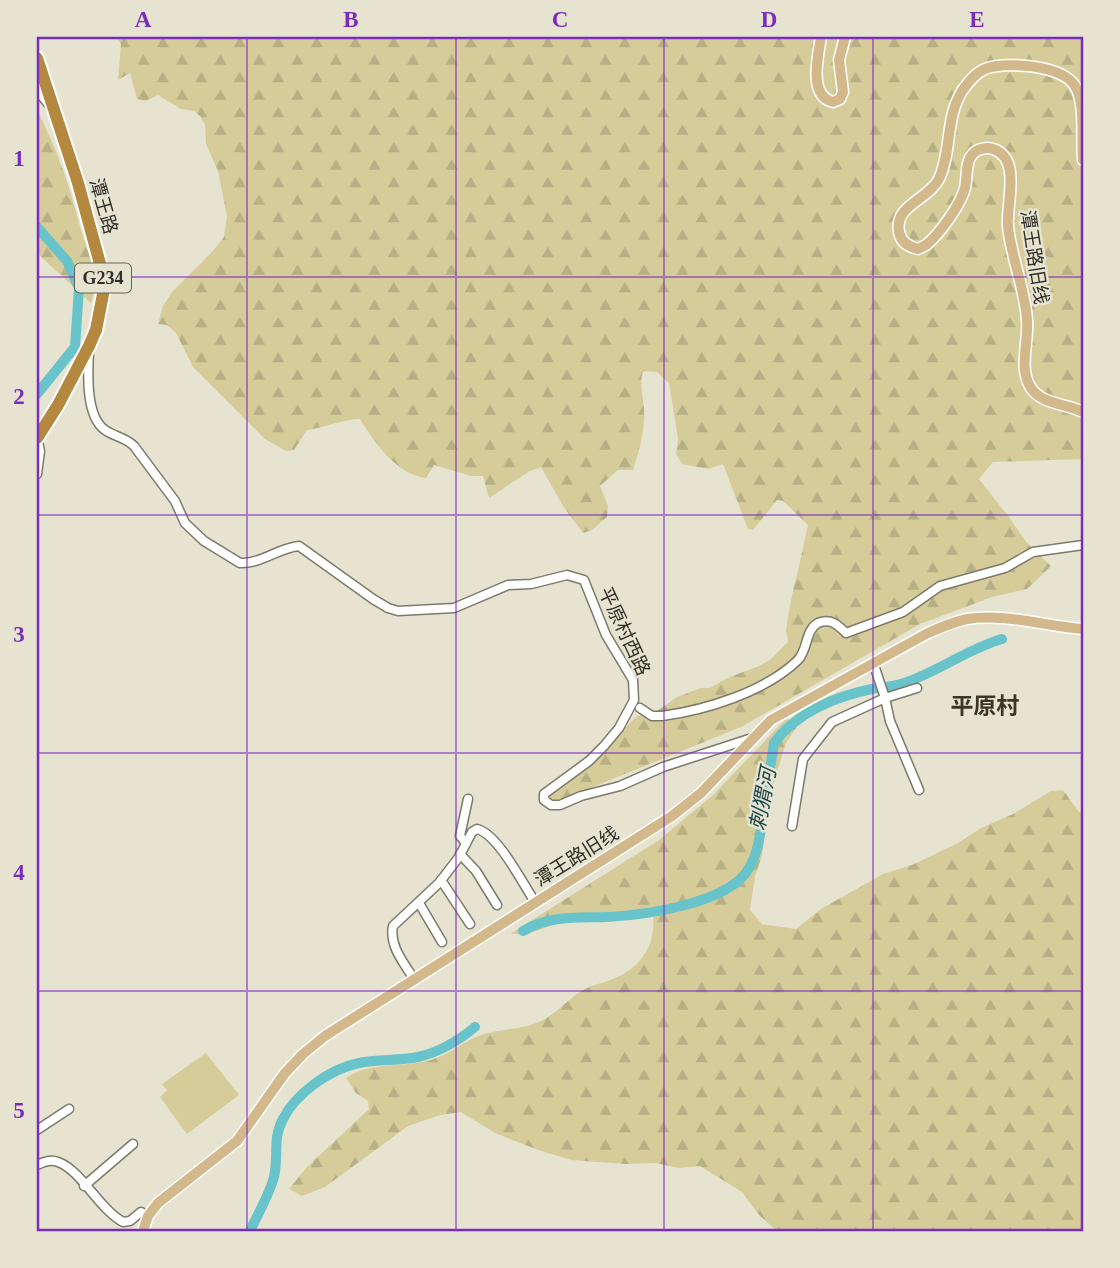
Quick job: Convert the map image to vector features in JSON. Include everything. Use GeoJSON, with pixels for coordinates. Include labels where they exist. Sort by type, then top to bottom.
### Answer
{"type":"FeatureCollection","features":[{"type":"Feature","properties":{"kind":"highway","name":"潭王路"},"geometry":{"type":"LineString","coordinates":[[37,58],[78,183],[102,271],[104,289],[101,309],[89,346],[37,438]]}},
{"type":"Feature","properties":{"kind":"main road"},"geometry":{"type":"LineString","coordinates":[[821,37],[818,89],[822,97],[833,102],[840,99],[843,92],[839,60],[845,37]]}},
{"type":"Feature","properties":{"kind":"main road","name":"潭王路旧线"},"geometry":{"type":"LineString","coordinates":[[1083,160],[1080,95],[1070,78],[1050,69],[1006,66],[988,68],[972,78],[956,104],[950,118],[938,180],[931,190],[904,211],[899,226],[900,236],[909,246],[918,249],[926,245],[961,198],[972,154],[985,148],[1004,155],[1010,171],[1008,225],[1027,317],[1027,378],[1031,388],[1039,396],[1083,412]]}},
{"type":"Feature","properties":{"kind":"main road","name":"潭王路旧线"},"geometry":{"type":"LineString","coordinates":[[143,1231],[148,1216],[167,1196],[237,1141],[278,1082],[303,1054],[325,1036],[686,807],[752,738],[782,713],[874,665],[926,634],[965,619],[993,618],[1083,629]]}},
{"type":"Feature","properties":{"kind":"street"},"geometry":{"type":"LineString","coordinates":[[37,82],[41,95],[53,109]]}},
{"type":"Feature","properties":{"kind":"street","name":"平原村西路"},"geometry":{"type":"LineString","coordinates":[[89,346],[89,391],[100,425],[127,439],[134,446],[167,490],[185,523],[194,533],[240,564],[249,564],[289,547],[299,547],[373,599],[398,611],[454,608],[508,585],[531,584],[566,575],[584,580],[606,635],[633,680],[634,699],[619,728],[604,746],[589,761],[544,794],[544,800],[551,805],[560,805],[581,796],[620,786],[663,767],[752,738]]}},
{"type":"Feature","properties":{"kind":"street"},"geometry":{"type":"LineString","coordinates":[[37,438],[40,451],[37,474]]}},
{"type":"Feature","properties":{"kind":"street"},"geometry":{"type":"LineString","coordinates":[[640,708],[652,716],[662,716],[746,694],[799,659],[807,647],[810,630],[817,624],[828,621],[836,623],[846,633],[903,612],[940,586],[1005,568],[1033,552],[1083,545]]}},
{"type":"Feature","properties":{"kind":"street"},"geometry":{"type":"LineString","coordinates":[[874,665],[890,720],[919,790]]}},
{"type":"Feature","properties":{"kind":"street"},"geometry":{"type":"LineString","coordinates":[[792,826],[803,759],[832,722],[885,697],[917,688]]}},
{"type":"Feature","properties":{"kind":"street"},"geometry":{"type":"LineString","coordinates":[[466,843],[460,836],[468,799]]}},
{"type":"Feature","properties":{"kind":"street"},"geometry":{"type":"LineString","coordinates":[[414,979],[396,950],[391,936],[393,926],[419,904],[441,880],[472,832],[477,829],[483,831],[493,839],[535,902]]}},
{"type":"Feature","properties":{"kind":"street"},"geometry":{"type":"LineString","coordinates":[[460,853],[476,871],[498,905]]}},
{"type":"Feature","properties":{"kind":"street"},"geometry":{"type":"LineString","coordinates":[[441,880],[470,924]]}},
{"type":"Feature","properties":{"kind":"street"},"geometry":{"type":"LineString","coordinates":[[419,904],[442,942]]}},
{"type":"Feature","properties":{"kind":"street"},"geometry":{"type":"LineString","coordinates":[[37,1130],[69,1109]]}},
{"type":"Feature","properties":{"kind":"street"},"geometry":{"type":"LineString","coordinates":[[84,1186],[133,1144]]}},
{"type":"Feature","properties":{"kind":"street"},"geometry":{"type":"LineString","coordinates":[[37,1164],[56,1161],[66,1167],[115,1218],[123,1222],[131,1221],[141,1212],[148,1216]]}},
{"type":"Feature","properties":{"kind":"green space"},"geometry":{"type":"Polygon","coordinates":[[[116,37],[1083,37],[1083,459],[993,462],[979,479],[1027,543],[1051,566],[1027,589],[992,597],[920,624],[741,727],[558,801],[548,799],[551,793],[609,744],[637,716],[660,709],[677,697],[701,688],[710,688],[727,678],[759,666],[770,660],[788,642],[787,620],[808,525],[783,501],[777,500],[753,530],[748,529],[723,464],[708,469],[682,464],[676,454],[678,439],[669,383],[657,372],[643,371],[643,427],[633,470],[618,470],[600,486],[608,506],[607,517],[592,530],[583,533],[563,506],[541,467],[528,472],[489,498],[483,476],[471,476],[434,465],[426,478],[405,471],[379,447],[360,419],[307,430],[294,450],[286,451],[265,439],[193,367],[176,333],[167,325],[158,324],[163,306],[172,292],[224,237],[227,216],[218,171],[206,144],[205,125],[200,116],[194,111],[181,109],[158,95],[146,101],[137,99],[130,73],[118,80],[121,44],[116,37]]]}},
{"type":"Feature","properties":{"kind":"green space"},"geometry":{"type":"Polygon","coordinates":[[[37,110],[61,165],[91,263],[94,293],[91,303],[37,253],[37,110]]]}},
{"type":"Feature","properties":{"kind":"green space"},"geometry":{"type":"Polygon","coordinates":[[[793,719],[798,725],[786,743],[769,798],[762,856],[755,876],[750,910],[762,924],[796,929],[821,909],[883,874],[912,865],[958,843],[1051,791],[1063,790],[1079,812],[1083,813],[1083,1231],[777,1231],[759,1215],[742,1192],[700,1166],[679,1168],[656,1163],[571,1160],[495,1133],[461,1112],[440,1115],[408,1126],[325,1187],[302,1196],[289,1189],[306,1168],[369,1109],[368,1101],[356,1093],[346,1078],[367,1069],[434,1059],[484,1034],[539,1022],[581,991],[624,974],[633,967],[647,951],[651,941],[652,907],[580,917],[538,930],[510,934],[659,840],[713,795],[785,720],[793,719]]]}},
{"type":"Feature","properties":{"kind":"green space"},"geometry":{"type":"Polygon","coordinates":[[[206,1053],[239,1095],[187,1134],[160,1097],[167,1090],[162,1084],[206,1053]]]}},
{"type":"Feature","properties":{"kind":"waterway"},"geometry":{"type":"LineString","coordinates":[[37,227],[67,261],[79,288],[75,347],[37,394]]}},
{"type":"Feature","properties":{"kind":"waterway","name":"刺猬河"},"geometry":{"type":"LineString","coordinates":[[523,931],[553,920],[623,916],[663,910],[724,891],[739,880],[756,854],[774,743],[783,732],[805,715],[831,701],[858,692],[904,683],[1002,639]]}},
{"type":"Feature","properties":{"kind":"waterway","name":"刺猬河"},"geometry":{"type":"LineString","coordinates":[[250,1231],[274,1177],[280,1126],[289,1109],[305,1091],[348,1066],[418,1057],[434,1052],[475,1027]]}},
{"type":"Feature","properties":{"kind":"district","name":"平原村"},"geometry":{"type":"Point","coordinates":[985,706]}}]}
